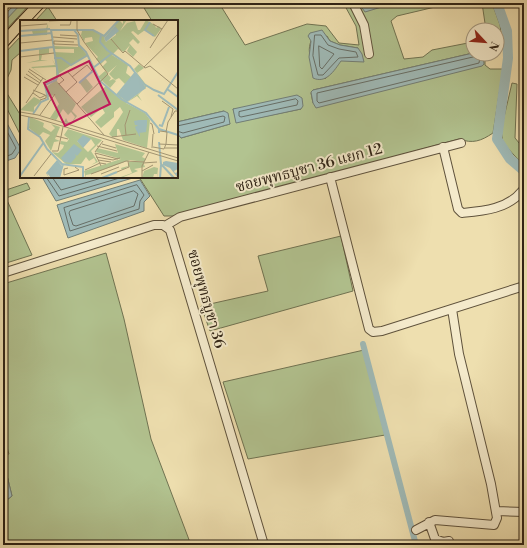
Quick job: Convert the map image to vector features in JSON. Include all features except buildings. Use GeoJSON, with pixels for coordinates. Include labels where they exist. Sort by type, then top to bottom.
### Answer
{"type":"FeatureCollection","features":[{"type":"Feature","properties":{"kind":"highway"},"geometry":{"type":"LineString","coordinates":[[3,8],[8,3]]}},
{"type":"Feature","properties":{"kind":"main road"},"geometry":{"type":"LineString","coordinates":[[24,20],[40,3]]}},
{"type":"Feature","properties":{"kind":"main road"},"geometry":{"type":"LineString","coordinates":[[3,43],[20,24]]}},
{"type":"Feature","properties":{"kind":"street"},"geometry":{"type":"LineString","coordinates":[[353,3],[364,25],[369,54]]}},
{"type":"Feature","properties":{"kind":"street","name":"ซอยพุทธบูชา 36 แยก 12"},"geometry":{"type":"LineString","coordinates":[[165,226],[180,217],[461,143]]}},
{"type":"Feature","properties":{"kind":"street"},"geometry":{"type":"LineString","coordinates":[[443,147],[458,209],[462,213],[492,209],[511,202],[522,191]]}},
{"type":"Feature","properties":{"kind":"street"},"geometry":{"type":"LineString","coordinates":[[330,177],[370,329],[376,332],[382,331],[524,286]]}},
{"type":"Feature","properties":{"kind":"street"},"geometry":{"type":"LineString","coordinates":[[3,273],[154,225],[165,226]]}},
{"type":"Feature","properties":{"kind":"street","name":"ซอยพุทธบูชา 36"},"geometry":{"type":"LineString","coordinates":[[165,226],[170,230],[175,244],[242,477],[264,545]]}},
{"type":"Feature","properties":{"kind":"street"},"geometry":{"type":"LineString","coordinates":[[416,530],[429,522],[441,519],[494,525],[497,518],[497,511],[459,354],[452,309]]}},
{"type":"Feature","properties":{"kind":"street"},"geometry":{"type":"LineString","coordinates":[[497,511],[524,512]]}},
{"type":"Feature","properties":{"kind":"street"},"geometry":{"type":"LineString","coordinates":[[429,522],[435,539],[443,542],[449,541]]}},
{"type":"Feature","properties":{"kind":"green space"},"geometry":{"type":"Polygon","coordinates":[[[3,3],[31,3],[3,33],[3,3]]]}},
{"type":"Feature","properties":{"kind":"green space"},"geometry":{"type":"Polygon","coordinates":[[[141,3],[219,3],[245,45],[307,24],[326,26],[339,43],[359,45],[356,26],[345,6],[347,3],[385,6],[385,3],[452,3],[397,16],[391,21],[404,59],[423,57],[432,50],[465,44],[465,55],[313,90],[311,93],[313,103],[465,61],[485,62],[485,65],[490,69],[503,69],[493,133],[485,138],[477,141],[459,139],[175,216],[164,216],[140,178],[178,178],[178,134],[181,138],[230,124],[224,111],[178,122],[178,20],[151,20],[141,3]],[[327,36],[311,41],[309,52],[310,57],[325,79],[340,61],[358,48],[340,45],[330,41],[327,36]],[[233,109],[237,122],[301,109],[233,109]]]}},
{"type":"Feature","properties":{"kind":"green space"},"geometry":{"type":"Polygon","coordinates":[[[482,3],[492,3],[499,22],[485,22],[482,3]]]}},
{"type":"Feature","properties":{"kind":"green space"},"geometry":{"type":"Polygon","coordinates":[[[48,7],[56,20],[36,20],[48,7]]]}},
{"type":"Feature","properties":{"kind":"green space"},"geometry":{"type":"Polygon","coordinates":[[[20,37],[20,53],[12,60],[11,70],[3,87],[3,55],[20,37]]]}},
{"type":"Feature","properties":{"kind":"green space"},"geometry":{"type":"Polygon","coordinates":[[[512,83],[517,84],[515,138],[524,149],[524,166],[503,143],[501,130],[512,83]]]}},
{"type":"Feature","properties":{"kind":"green space"},"geometry":{"type":"Polygon","coordinates":[[[3,87],[20,114],[20,134],[3,101],[3,87]]]}},
{"type":"Feature","properties":{"kind":"green space"},"geometry":{"type":"Polygon","coordinates":[[[27,183],[30,189],[6,198],[32,255],[3,264],[3,191],[27,183]]]}},
{"type":"Feature","properties":{"kind":"green space"},"geometry":{"type":"Polygon","coordinates":[[[341,236],[353,291],[210,331],[201,306],[268,291],[258,256],[341,236]]]}},
{"type":"Feature","properties":{"kind":"green space"},"geometry":{"type":"Polygon","coordinates":[[[106,253],[124,319],[151,439],[191,545],[3,545],[3,503],[12,496],[3,459],[3,455],[9,454],[3,434],[3,284],[106,253]]]}},
{"type":"Feature","properties":{"kind":"green space"},"geometry":{"type":"Polygon","coordinates":[[[364,350],[385,435],[248,459],[223,382],[364,350]]]}},
{"type":"Feature","properties":{"kind":"water"},"geometry":{"type":"Polygon","coordinates":[[[3,3],[22,3],[3,23],[3,3]]]}},
{"type":"Feature","properties":{"kind":"water"},"geometry":{"type":"Polygon","coordinates":[[[361,3],[385,3],[385,6],[365,12],[360,5],[361,3]]]}},
{"type":"Feature","properties":{"kind":"water"},"geometry":{"type":"Polygon","coordinates":[[[322,30],[330,41],[340,45],[358,48],[362,54],[364,62],[341,61],[326,78],[313,78],[309,57],[311,41],[308,36],[310,33],[322,30]]]}},
{"type":"Feature","properties":{"kind":"water"},"geometry":{"type":"Polygon","coordinates":[[[465,55],[465,62],[484,62],[482,66],[316,108],[313,103],[311,92],[313,90],[465,55]]]}},
{"type":"Feature","properties":{"kind":"water"},"geometry":{"type":"Polygon","coordinates":[[[297,95],[302,98],[303,106],[301,109],[236,123],[233,109],[297,95]]]}},
{"type":"Feature","properties":{"kind":"water"},"geometry":{"type":"Polygon","coordinates":[[[224,111],[228,113],[230,124],[181,138],[178,134],[178,122],[224,111]]]}},
{"type":"Feature","properties":{"kind":"water"},"geometry":{"type":"Polygon","coordinates":[[[3,116],[20,147],[20,150],[15,158],[3,162],[3,116]]]}},
{"type":"Feature","properties":{"kind":"water"},"geometry":{"type":"Polygon","coordinates":[[[43,178],[133,178],[56,201],[43,178]]]}},
{"type":"Feature","properties":{"kind":"water"},"geometry":{"type":"Polygon","coordinates":[[[140,180],[150,196],[144,202],[144,211],[68,238],[57,205],[140,180]]]}},
{"type":"Feature","properties":{"kind":"water"},"geometry":{"type":"Polygon","coordinates":[[[3,459],[12,496],[3,503],[3,459]]]}},
{"type":"Feature","properties":{"kind":"waterway"},"geometry":{"type":"LineString","coordinates":[[497,3],[507,31],[508,58],[497,139],[510,159],[524,171]]}},
{"type":"Feature","properties":{"kind":"waterway"},"geometry":{"type":"LineString","coordinates":[[363,344],[416,545]]}}]}
